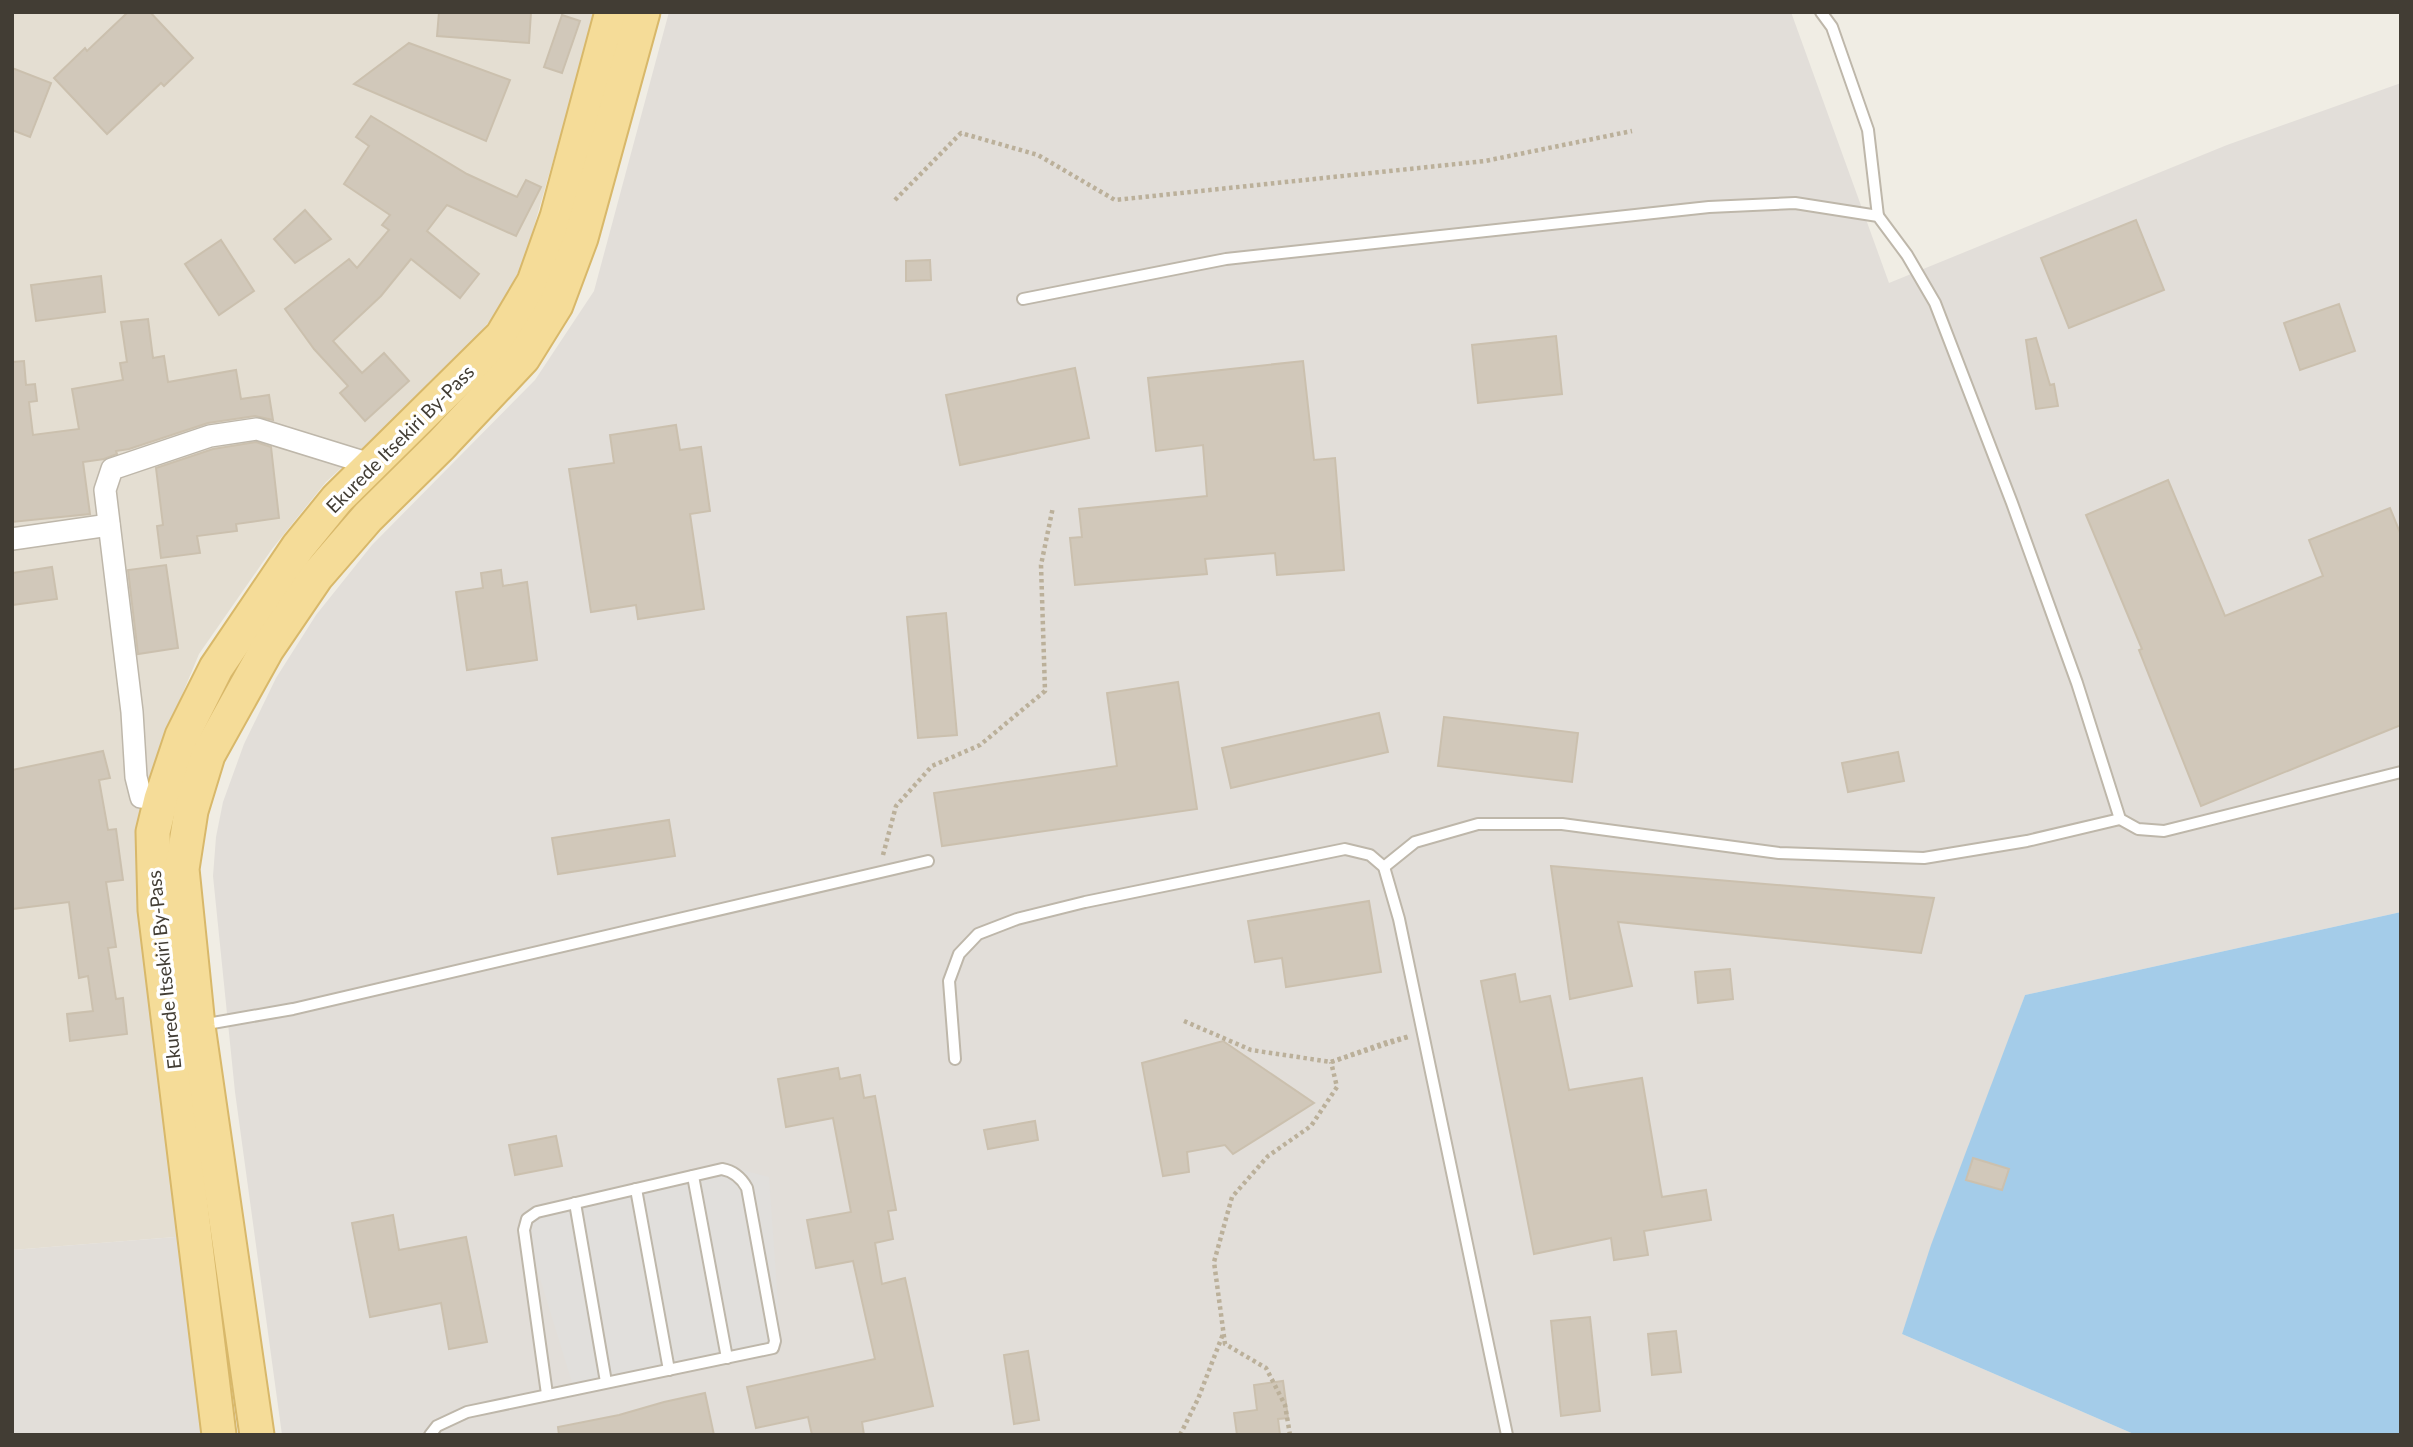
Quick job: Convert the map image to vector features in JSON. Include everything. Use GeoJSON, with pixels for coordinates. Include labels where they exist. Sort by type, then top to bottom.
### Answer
{"type":"FeatureCollection","features":[{"type":"Feature","properties":{"kind":"main road","name":"Ekurede Itsekiri By-Pass"},"geometry":{"type":"LineString","coordinates":[[219,1435],[155,909],[153,832],[161,799],[182,736],[216,668],[298,547],[370,464],[467,373],[502,336],[534,282],[556,217],[612,12]]}},
{"type":"Feature","properties":{"kind":"main road","name":"Ekurede Itsekiri By-Pass"},"geometry":{"type":"LineString","coordinates":[[257,1435],[198,1026],[182,869],[191,811],[208,755],[267,649],[316,577],[368,517],[523,358],[556,306],[581,238],[643,12]]}},
{"type":"Feature","properties":{"kind":"street"},"geometry":{"type":"LineString","coordinates":[[161,799],[141,797],[136,777],[132,712],[105,490],[113,469],[210,436],[257,429],[370,464]]}},
{"type":"Feature","properties":{"kind":"street"},"geometry":{"type":"LineString","coordinates":[[12,539],[108,524]]}},
{"type":"Feature","properties":{"kind":"lane"},"geometry":{"type":"LineString","coordinates":[[1821,12],[1832,27],[1868,130],[1878,216],[1907,255],[1934,303],[2012,503],[2072,670],[2120,818],[2138,829],[2164,831],[2401,772]]}},
{"type":"Feature","properties":{"kind":"lane"},"geometry":{"type":"LineString","coordinates":[[1023,299],[1226,259],[1709,207],[1795,203],[1878,216]]}},
{"type":"Feature","properties":{"kind":"lane"},"geometry":{"type":"LineString","coordinates":[[1384,867],[1415,842],[1478,824],[1562,824],[1779,853],[1924,858],[2027,841],[2120,818]]}},
{"type":"Feature","properties":{"kind":"lane"},"geometry":{"type":"LineString","coordinates":[[955,1059],[949,981],[959,954],[978,934],[1017,919],[1085,902],[1345,849],[1370,855],[1384,867],[1399,919],[1507,1435]]}},
{"type":"Feature","properties":{"kind":"lane"},"geometry":{"type":"LineString","coordinates":[[198,1026],[293,1009],[928,861]]}},
{"type":"Feature","properties":{"kind":"lane"},"geometry":{"type":"LineString","coordinates":[[430,1435],[437,1426],[467,1412],[772,1348],[775,1341],[747,1188],[743,1180],[722,1169],[537,1212],[524,1223],[547,1394]]}},
{"type":"Feature","properties":{"kind":"lane"},"geometry":{"type":"LineString","coordinates":[[693,1176],[726,1358]]}},
{"type":"Feature","properties":{"kind":"lane"},"geometry":{"type":"LineString","coordinates":[[636,1189],[669,1370]]}},
{"type":"Feature","properties":{"kind":"lane"},"geometry":{"type":"LineString","coordinates":[[575,1203],[607,1382]]}},
{"type":"Feature","properties":{"kind":"path"},"geometry":{"type":"LineString","coordinates":[[895,200],[961,133],[1038,155],[1115,200],[1485,161],[1632,131]]}},
{"type":"Feature","properties":{"kind":"path"},"geometry":{"type":"LineString","coordinates":[[878,873],[896,806],[932,766],[980,745],[1045,691],[1041,565],[1053,507]]}},
{"type":"Feature","properties":{"kind":"path"},"geometry":{"type":"LineString","coordinates":[[1184,1021],[1251,1049],[1331,1062],[1423,1032]]}},
{"type":"Feature","properties":{"kind":"path"},"geometry":{"type":"LineString","coordinates":[[1290,1435],[1285,1405],[1266,1368],[1225,1344],[1214,1262],[1232,1197],[1268,1156],[1311,1126],[1337,1087],[1331,1062]]}},
{"type":"Feature","properties":{"kind":"path"},"geometry":{"type":"LineString","coordinates":[[1180,1435],[1198,1399],[1224,1333]]}},
{"type":"Feature","properties":{"kind":"shaded area"},"geometry":{"type":"Polygon","coordinates":[[[12,12],[596,12],[524,261],[496,314],[445,372],[326,482],[272,549],[199,654],[162,743],[153,783],[188,1236],[12,1250],[12,12]]]}},
{"type":"Feature","properties":{"kind":"shaded area"},"geometry":{"type":"Polygon","coordinates":[[[669,12],[1791,12],[1889,283],[2227,145],[2401,83],[2401,912],[2025,995],[1902,1334],[2136,1435],[282,1435],[235,1092],[213,876],[216,837],[223,802],[244,744],[276,678],[316,615],[372,545],[535,380],[594,291],[669,12]]]}},
{"type":"Feature","properties":{"kind":"shaded area"},"geometry":{"type":"Polygon","coordinates":[[[724,1165],[769,1177],[781,1345],[574,1389],[522,1220],[724,1165]]]}},
{"type":"Feature","properties":{"kind":"shaded area"},"geometry":{"type":"Polygon","coordinates":[[[188,1236],[214,1435],[12,1435],[12,1250],[188,1236]]]}},
{"type":"Feature","properties":{"kind":"water"},"geometry":{"type":"Polygon","coordinates":[[[2401,912],[2401,1435],[2136,1435],[1902,1334],[1931,1245],[2025,995],[2401,912]]]}},
{"type":"Feature","properties":{"kind":"building"},"geometry":{"type":"Polygon","coordinates":[[[128,12],[150,12],[193,58],[164,86],[161,83],[107,134],[54,78],[128,12]]]}},
{"type":"Feature","properties":{"kind":"building"},"geometry":{"type":"Polygon","coordinates":[[[439,12],[531,12],[529,43],[437,36],[439,12]]]}},
{"type":"Feature","properties":{"kind":"building"},"geometry":{"type":"Polygon","coordinates":[[[562,15],[580,21],[562,73],[544,67],[562,15]]]}},
{"type":"Feature","properties":{"kind":"building"},"geometry":{"type":"Polygon","coordinates":[[[409,43],[510,80],[486,141],[354,84],[409,43]]]}},
{"type":"Feature","properties":{"kind":"building"},"geometry":{"type":"Polygon","coordinates":[[[12,68],[51,83],[30,137],[12,130],[12,68]]]}},
{"type":"Feature","properties":{"kind":"building"},"geometry":{"type":"Polygon","coordinates":[[[371,116],[467,174],[517,197],[526,180],[541,187],[516,236],[447,205],[427,231],[479,274],[460,298],[411,259],[381,296],[333,341],[362,373],[384,353],[409,381],[365,421],[340,393],[348,386],[314,349],[285,309],[349,259],[357,268],[389,230],[382,225],[390,215],[344,184],[369,146],[356,137],[371,116]]]}},
{"type":"Feature","properties":{"kind":"building"},"geometry":{"type":"Polygon","coordinates":[[[305,210],[331,239],[295,263],[274,239],[305,210]]]}},
{"type":"Feature","properties":{"kind":"building"},"geometry":{"type":"Polygon","coordinates":[[[2136,220],[2164,290],[2069,328],[2041,258],[2136,220]]]}},
{"type":"Feature","properties":{"kind":"building"},"geometry":{"type":"Polygon","coordinates":[[[221,240],[254,291],[219,315],[185,264],[221,240]]]}},
{"type":"Feature","properties":{"kind":"building"},"geometry":{"type":"Polygon","coordinates":[[[930,260],[931,280],[906,281],[906,261],[930,260]]]}},
{"type":"Feature","properties":{"kind":"building"},"geometry":{"type":"Polygon","coordinates":[[[101,276],[105,312],[36,321],[31,285],[101,276]]]}},
{"type":"Feature","properties":{"kind":"building"},"geometry":{"type":"Polygon","coordinates":[[[2339,304],[2355,351],[2300,370],[2284,323],[2339,304]]]}},
{"type":"Feature","properties":{"kind":"building"},"geometry":{"type":"Polygon","coordinates":[[[148,319],[153,358],[164,356],[168,382],[236,370],[241,399],[269,395],[273,420],[255,416],[208,423],[116,451],[117,454],[104,459],[83,462],[90,514],[12,522],[12,362],[24,361],[26,385],[35,384],[37,401],[29,402],[33,435],[79,429],[72,389],[123,380],[120,363],[127,362],[121,322],[148,319]]]}},
{"type":"Feature","properties":{"kind":"building"},"geometry":{"type":"Polygon","coordinates":[[[1556,336],[1562,394],[1478,403],[1472,345],[1556,336]]]}},
{"type":"Feature","properties":{"kind":"building"},"geometry":{"type":"Polygon","coordinates":[[[2036,338],[2050,385],[2054,384],[2058,406],[2036,409],[2026,340],[2036,338]]]}},
{"type":"Feature","properties":{"kind":"building"},"geometry":{"type":"Polygon","coordinates":[[[1303,361],[1314,460],[1335,458],[1344,570],[1277,575],[1275,553],[1205,559],[1207,574],[1075,585],[1070,538],[1082,537],[1079,509],[1207,496],[1203,445],[1156,451],[1148,378],[1303,361]]]}},
{"type":"Feature","properties":{"kind":"building"},"geometry":{"type":"Polygon","coordinates":[[[1075,368],[1089,438],[960,465],[946,395],[1075,368]]]}},
{"type":"Feature","properties":{"kind":"building"},"geometry":{"type":"Polygon","coordinates":[[[676,425],[680,450],[701,447],[710,511],[690,514],[704,609],[638,619],[636,605],[591,612],[569,469],[614,463],[610,435],[676,425]]]}},
{"type":"Feature","properties":{"kind":"building"},"geometry":{"type":"Polygon","coordinates":[[[256,442],[271,447],[279,518],[236,524],[237,531],[197,536],[200,553],[161,558],[157,526],[163,525],[156,468],[213,449],[256,442]]]}},
{"type":"Feature","properties":{"kind":"building"},"geometry":{"type":"Polygon","coordinates":[[[2168,480],[2225,616],[2323,576],[2309,540],[2390,508],[2401,535],[2401,725],[2201,806],[2139,650],[2142,649],[2086,515],[2168,480]]]}},
{"type":"Feature","properties":{"kind":"building"},"geometry":{"type":"Polygon","coordinates":[[[166,565],[178,648],[138,654],[128,570],[166,565]]]}},
{"type":"Feature","properties":{"kind":"building"},"geometry":{"type":"Polygon","coordinates":[[[52,567],[57,599],[12,605],[12,573],[52,567]]]}},
{"type":"Feature","properties":{"kind":"building"},"geometry":{"type":"Polygon","coordinates":[[[501,570],[503,586],[527,582],[537,660],[467,670],[456,592],[483,588],[481,573],[501,570]]]}},
{"type":"Feature","properties":{"kind":"building"},"geometry":{"type":"Polygon","coordinates":[[[946,613],[957,735],[918,738],[907,617],[946,613]]]}},
{"type":"Feature","properties":{"kind":"building"},"geometry":{"type":"Polygon","coordinates":[[[1178,682],[1197,809],[942,846],[934,793],[1117,766],[1107,693],[1178,682]]]}},
{"type":"Feature","properties":{"kind":"building"},"geometry":{"type":"Polygon","coordinates":[[[1379,713],[1388,752],[1231,788],[1222,748],[1379,713]]]}},
{"type":"Feature","properties":{"kind":"building"},"geometry":{"type":"Polygon","coordinates":[[[1444,717],[1578,733],[1572,782],[1438,766],[1444,717]]]}},
{"type":"Feature","properties":{"kind":"building"},"geometry":{"type":"Polygon","coordinates":[[[103,751],[110,778],[99,780],[108,830],[116,829],[123,880],[106,882],[116,947],[108,948],[116,999],[123,998],[127,1034],[70,1041],[67,1014],[93,1011],[88,976],[79,978],[69,902],[12,909],[12,770],[103,751]]]}},
{"type":"Feature","properties":{"kind":"building"},"geometry":{"type":"Polygon","coordinates":[[[1898,752],[1904,781],[1848,792],[1842,763],[1898,752]]]}},
{"type":"Feature","properties":{"kind":"building"},"geometry":{"type":"Polygon","coordinates":[[[669,820],[675,856],[558,874],[552,838],[669,820]]]}},
{"type":"Feature","properties":{"kind":"building"},"geometry":{"type":"Polygon","coordinates":[[[1551,866],[1934,898],[1921,953],[1618,922],[1632,986],[1570,999],[1551,866]]]}},
{"type":"Feature","properties":{"kind":"building"},"geometry":{"type":"Polygon","coordinates":[[[1369,901],[1381,972],[1286,987],[1282,958],[1255,962],[1248,921],[1369,901]]]}},
{"type":"Feature","properties":{"kind":"building"},"geometry":{"type":"Polygon","coordinates":[[[1730,969],[1733,999],[1698,1003],[1695,972],[1730,969]]]}},
{"type":"Feature","properties":{"kind":"building"},"geometry":{"type":"Polygon","coordinates":[[[1515,974],[1520,1002],[1550,996],[1569,1090],[1642,1078],[1662,1197],[1706,1190],[1711,1220],[1644,1231],[1648,1255],[1614,1260],[1611,1238],[1534,1254],[1481,981],[1515,974]]]}},
{"type":"Feature","properties":{"kind":"building"},"geometry":{"type":"Polygon","coordinates":[[[1223,1041],[1314,1103],[1233,1154],[1225,1145],[1187,1152],[1189,1172],[1163,1176],[1142,1063],[1223,1041]]]}},
{"type":"Feature","properties":{"kind":"building"},"geometry":{"type":"Polygon","coordinates":[[[838,1068],[840,1079],[860,1075],[864,1098],[875,1096],[896,1210],[888,1211],[893,1239],[875,1243],[882,1284],[905,1278],[933,1406],[862,1422],[864,1435],[812,1435],[808,1417],[756,1428],[747,1387],[875,1359],[853,1261],[816,1268],[807,1220],[851,1212],[833,1118],[786,1127],[778,1079],[838,1068]]]}},
{"type":"Feature","properties":{"kind":"building"},"geometry":{"type":"Polygon","coordinates":[[[1035,1121],[1038,1140],[988,1149],[984,1130],[1035,1121]]]}},
{"type":"Feature","properties":{"kind":"building"},"geometry":{"type":"Polygon","coordinates":[[[556,1136],[562,1166],[515,1175],[509,1145],[556,1136]]]}},
{"type":"Feature","properties":{"kind":"building"},"geometry":{"type":"Polygon","coordinates":[[[1973,1158],[2009,1169],[2002,1190],[1966,1180],[1973,1158]]]}},
{"type":"Feature","properties":{"kind":"building"},"geometry":{"type":"Polygon","coordinates":[[[393,1215],[399,1250],[466,1237],[487,1342],[449,1349],[441,1303],[370,1317],[352,1223],[393,1215]]]}},
{"type":"Feature","properties":{"kind":"building"},"geometry":{"type":"Polygon","coordinates":[[[1590,1317],[1600,1411],[1561,1416],[1551,1321],[1590,1317]]]}},
{"type":"Feature","properties":{"kind":"building"},"geometry":{"type":"Polygon","coordinates":[[[1676,1331],[1681,1372],[1652,1375],[1648,1334],[1676,1331]]]}},
{"type":"Feature","properties":{"kind":"building"},"geometry":{"type":"Polygon","coordinates":[[[1028,1351],[1039,1420],[1014,1424],[1004,1355],[1028,1351]]]}},
{"type":"Feature","properties":{"kind":"building"},"geometry":{"type":"Polygon","coordinates":[[[1283,1381],[1288,1418],[1278,1419],[1280,1435],[1237,1435],[1234,1413],[1257,1410],[1254,1385],[1283,1381]]]}},
{"type":"Feature","properties":{"kind":"building"},"geometry":{"type":"Polygon","coordinates":[[[705,1393],[714,1435],[559,1435],[558,1427],[705,1393]]]}}]}
